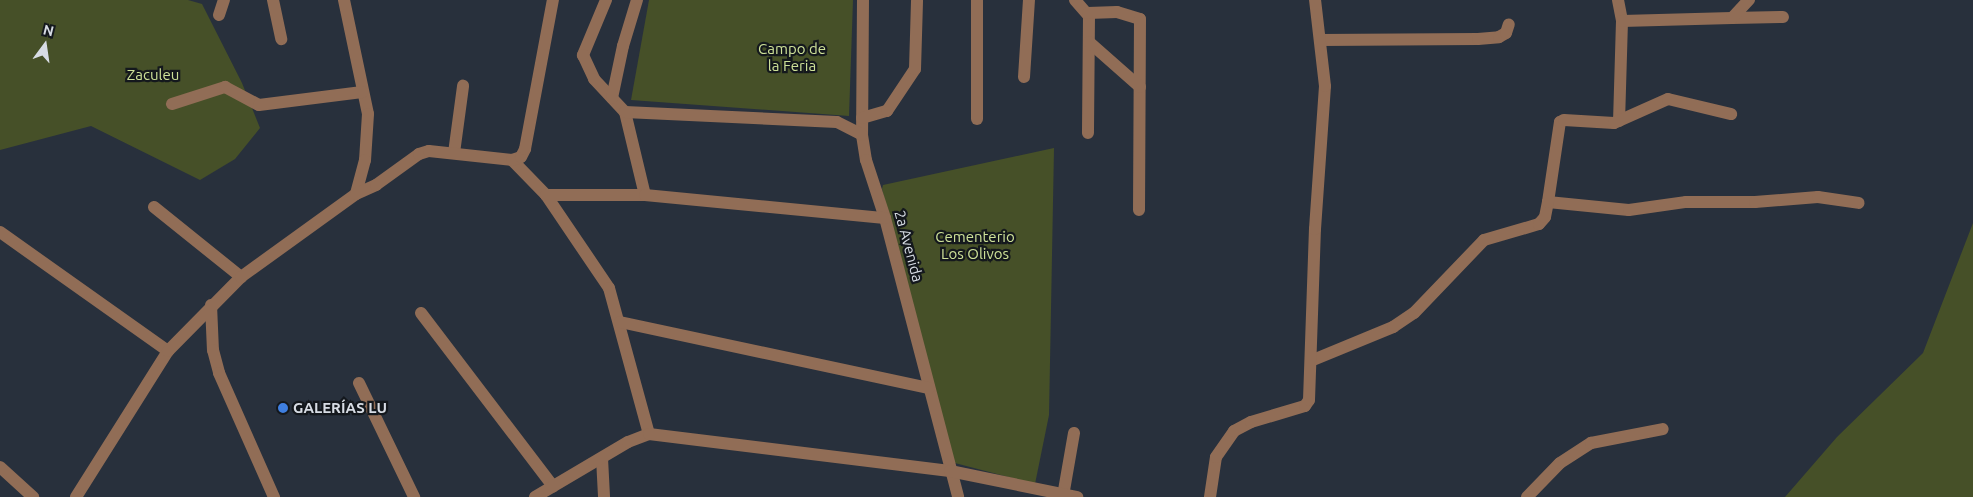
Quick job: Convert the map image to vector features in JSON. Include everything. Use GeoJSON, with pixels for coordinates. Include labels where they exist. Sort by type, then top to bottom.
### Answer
{"type":"FeatureCollection","features":[{"type":"Feature","properties":{"kind":"street"},"geometry":{"type":"LineString","coordinates":[[219,15],[224,0]]}},
{"type":"Feature","properties":{"kind":"street"},"geometry":{"type":"LineString","coordinates":[[273,0],[281,39]]}},
{"type":"Feature","properties":{"kind":"street"},"geometry":{"type":"LineString","coordinates":[[344,0],[368,114],[365,160],[356,194]]}},
{"type":"Feature","properties":{"kind":"street"},"geometry":{"type":"LineString","coordinates":[[606,0],[583,55],[594,79],[625,112],[646,195]]}},
{"type":"Feature","properties":{"kind":"street"},"geometry":{"type":"LineString","coordinates":[[599,19],[616,0]]}},
{"type":"Feature","properties":{"kind":"street"},"geometry":{"type":"LineString","coordinates":[[612,98],[625,38],[637,0]]}},
{"type":"Feature","properties":{"kind":"street","name":"2a Avenida"},"geometry":{"type":"LineString","coordinates":[[863,0],[862,135],[866,160],[885,218],[958,497]]}},
{"type":"Feature","properties":{"kind":"street"},"geometry":{"type":"LineString","coordinates":[[862,118],[887,111],[915,70],[917,0]]}},
{"type":"Feature","properties":{"kind":"street"},"geometry":{"type":"LineString","coordinates":[[977,0],[977,119]]}},
{"type":"Feature","properties":{"kind":"street"},"geometry":{"type":"LineString","coordinates":[[1024,77],[1029,0]]}},
{"type":"Feature","properties":{"kind":"street"},"geometry":{"type":"LineString","coordinates":[[1075,0],[1088,13],[1088,133]]}},
{"type":"Feature","properties":{"kind":"street"},"geometry":{"type":"LineString","coordinates":[[1210,497],[1216,457],[1234,431],[1251,422],[1305,406],[1309,400],[1312,360],[1315,229],[1325,86],[1315,0]]}},
{"type":"Feature","properties":{"kind":"street"},"geometry":{"type":"LineString","coordinates":[[1618,0],[1622,21],[1618,121]]}},
{"type":"Feature","properties":{"kind":"street"},"geometry":{"type":"LineString","coordinates":[[1732,18],[1749,0]]}},
{"type":"Feature","properties":{"kind":"street"},"geometry":{"type":"LineString","coordinates":[[76,497],[168,351],[211,305],[242,277],[356,194],[376,185],[419,154],[429,151],[512,160],[521,157],[526,149],[554,4]]}},
{"type":"Feature","properties":{"kind":"street"},"geometry":{"type":"LineString","coordinates":[[1088,13],[1117,12],[1140,19],[1139,210]]}},
{"type":"Feature","properties":{"kind":"street"},"geometry":{"type":"LineString","coordinates":[[1622,21],[1783,17]]}},
{"type":"Feature","properties":{"kind":"street"},"geometry":{"type":"LineString","coordinates":[[1320,40],[1478,39],[1499,37],[1506,33],[1509,24]]}},
{"type":"Feature","properties":{"kind":"street"},"geometry":{"type":"LineString","coordinates":[[1089,42],[1140,87]]}},
{"type":"Feature","properties":{"kind":"street"},"geometry":{"type":"LineString","coordinates":[[454,153],[463,86]]}},
{"type":"Feature","properties":{"kind":"street"},"geometry":{"type":"LineString","coordinates":[[172,104],[225,87],[260,106],[362,92]]}},
{"type":"Feature","properties":{"kind":"street"},"geometry":{"type":"LineString","coordinates":[[1312,360],[1393,327],[1414,313],[1484,240],[1539,224],[1545,217],[1560,122],[1564,120],[1610,124],[1668,99],[1731,114]]}},
{"type":"Feature","properties":{"kind":"street"},"geometry":{"type":"LineString","coordinates":[[625,112],[837,122],[862,135]]}},
{"type":"Feature","properties":{"kind":"street"},"geometry":{"type":"LineString","coordinates":[[512,160],[546,195],[609,288],[620,322],[649,434]]}},
{"type":"Feature","properties":{"kind":"street"},"geometry":{"type":"LineString","coordinates":[[546,195],[646,195],[885,218]]}},
{"type":"Feature","properties":{"kind":"street"},"geometry":{"type":"LineString","coordinates":[[1548,202],[1629,210],[1686,202],[1755,202],[1818,197],[1859,203]]}},
{"type":"Feature","properties":{"kind":"street"},"geometry":{"type":"LineString","coordinates":[[154,207],[242,277]]}},
{"type":"Feature","properties":{"kind":"street"},"geometry":{"type":"LineString","coordinates":[[0,232],[168,351]]}},
{"type":"Feature","properties":{"kind":"street"},"geometry":{"type":"LineString","coordinates":[[211,305],[213,350],[219,373],[274,497]]}},
{"type":"Feature","properties":{"kind":"street"},"geometry":{"type":"LineString","coordinates":[[421,313],[553,486]]}},
{"type":"Feature","properties":{"kind":"street"},"geometry":{"type":"LineString","coordinates":[[620,322],[929,388]]}},
{"type":"Feature","properties":{"kind":"street"},"geometry":{"type":"LineString","coordinates":[[359,384],[414,497]]}},
{"type":"Feature","properties":{"kind":"street"},"geometry":{"type":"LineString","coordinates":[[1526,497],[1560,463],[1591,443],[1663,429]]}},
{"type":"Feature","properties":{"kind":"street"},"geometry":{"type":"LineString","coordinates":[[1063,496],[1074,433]]}},
{"type":"Feature","properties":{"kind":"street"},"geometry":{"type":"LineString","coordinates":[[535,497],[602,458],[649,434],[950,471],[1063,496],[1077,497]]}},
{"type":"Feature","properties":{"kind":"street"},"geometry":{"type":"LineString","coordinates":[[602,458],[604,497]]}},
{"type":"Feature","properties":{"kind":"street"},"geometry":{"type":"LineString","coordinates":[[0,467],[33,497]]}},
{"type":"Feature","properties":{"kind":"green space","name":"Zaculeu"},"geometry":{"type":"Polygon","coordinates":[[[0,0],[188,0],[202,4],[242,83],[260,128],[235,159],[200,180],[91,126],[0,150],[0,0]]]}},
{"type":"Feature","properties":{"kind":"green space","name":"Campo de la Feria"},"geometry":{"type":"Polygon","coordinates":[[[649,0],[853,0],[849,116],[631,100],[649,0]]]}},
{"type":"Feature","properties":{"kind":"green space","name":"Cementerio Los Olivos"},"geometry":{"type":"Polygon","coordinates":[[[1054,148],[1049,415],[1035,484],[951,462],[882,189],[883,185],[1054,148]]]}},
{"type":"Feature","properties":{"kind":"green space"},"geometry":{"type":"Polygon","coordinates":[[[1973,223],[1973,497],[1785,497],[1837,437],[1923,353],[1973,223]]]}},
{"type":"Feature","properties":{"kind":"place","name":"GALERÍAS LU"},"geometry":{"type":"Point","coordinates":[283,408]}}]}
